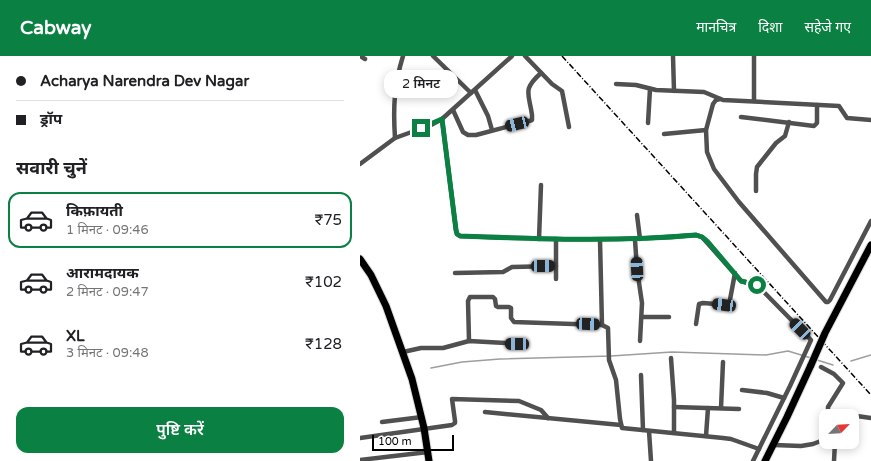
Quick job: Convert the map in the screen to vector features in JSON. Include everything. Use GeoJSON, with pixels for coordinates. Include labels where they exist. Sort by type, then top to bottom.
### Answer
{"type":"FeatureCollection","features":[{"type":"Feature","properties":{"kind":"main road"},"geometry":{"type":"LineString","coordinates":[[765,461],[774,445],[829,326],[871,245]]}},
{"type":"Feature","properties":{"kind":"main road"},"geometry":{"type":"LineString","coordinates":[[360,259],[378,288],[403,352],[417,396],[429,461]]}},
{"type":"Feature","properties":{"kind":"street"},"geometry":{"type":"LineString","coordinates":[[395,138],[394,97],[397,76],[403,56]]}},
{"type":"Feature","properties":{"kind":"street"},"geometry":{"type":"LineString","coordinates":[[433,56],[473,91],[488,116],[492,130]]}},
{"type":"Feature","properties":{"kind":"street"},"geometry":{"type":"LineString","coordinates":[[360,164],[395,138],[431,125],[442,119],[512,56]]}},
{"type":"Feature","properties":{"kind":"street"},"geometry":{"type":"LineString","coordinates":[[525,56],[540,73],[552,84],[562,90],[569,127]]}},
{"type":"Feature","properties":{"kind":"street"},"geometry":{"type":"LineString","coordinates":[[673,56],[674,91]]}},
{"type":"Feature","properties":{"kind":"street"},"geometry":{"type":"LineString","coordinates":[[754,56],[754,101]]}},
{"type":"Feature","properties":{"kind":"street"},"geometry":{"type":"LineString","coordinates":[[452,110],[466,134],[476,135],[532,120],[528,89],[531,82],[540,73]]}},
{"type":"Feature","properties":{"kind":"street"},"geometry":{"type":"LineString","coordinates":[[616,84],[636,85],[650,89],[708,93],[720,99],[839,106],[847,118],[871,120]]}},
{"type":"Feature","properties":{"kind":"street"},"geometry":{"type":"LineString","coordinates":[[648,123],[650,89]]}},
{"type":"Feature","properties":{"kind":"street"},"geometry":{"type":"LineString","coordinates":[[720,99],[713,104],[706,130],[707,152],[714,169],[739,202],[826,302],[830,300],[871,221]]}},
{"type":"Feature","properties":{"kind":"street"},"geometry":{"type":"LineString","coordinates":[[741,117],[816,125],[817,105]]}},
{"type":"Feature","properties":{"kind":"street"},"geometry":{"type":"LineString","coordinates":[[442,119],[457,234],[460,236],[539,239],[638,240],[696,235],[702,237],[741,281],[757,285],[811,340],[753,461]]}},
{"type":"Feature","properties":{"kind":"street"},"geometry":{"type":"LineString","coordinates":[[756,191],[757,167],[776,143],[785,136],[789,122]]}},
{"type":"Feature","properties":{"kind":"street"},"geometry":{"type":"LineString","coordinates":[[664,134],[706,130]]}},
{"type":"Feature","properties":{"kind":"street"},"geometry":{"type":"LineString","coordinates":[[539,239],[540,185]]}},
{"type":"Feature","properties":{"kind":"street"},"geometry":{"type":"LineString","coordinates":[[637,215],[637,269],[642,302],[640,341]]}},
{"type":"Feature","properties":{"kind":"street"},"geometry":{"type":"LineString","coordinates":[[556,239],[556,280]]}},
{"type":"Feature","properties":{"kind":"street"},"geometry":{"type":"LineString","coordinates":[[600,240],[602,325]]}},
{"type":"Feature","properties":{"kind":"street"},"geometry":{"type":"LineString","coordinates":[[455,273],[503,272],[512,267],[556,266]]}},
{"type":"Feature","properties":{"kind":"street"},"geometry":{"type":"LineString","coordinates":[[696,324],[699,304],[729,305],[735,273]]}},
{"type":"Feature","properties":{"kind":"street"},"geometry":{"type":"LineString","coordinates":[[470,341],[468,301],[470,297],[493,298],[495,299],[496,306],[509,306],[514,322],[602,325],[608,328],[609,360],[616,380],[620,425]]}},
{"type":"Feature","properties":{"kind":"street"},"geometry":{"type":"LineString","coordinates":[[642,317],[669,317]]}},
{"type":"Feature","properties":{"kind":"street"},"geometry":{"type":"LineString","coordinates":[[403,352],[421,348],[443,348],[470,341],[525,344]]}},
{"type":"Feature","properties":{"kind":"street"},"geometry":{"type":"LineString","coordinates":[[671,358],[674,433]]}},
{"type":"Feature","properties":{"kind":"street"},"geometry":{"type":"LineString","coordinates":[[721,408],[723,362]]}},
{"type":"Feature","properties":{"kind":"street"},"geometry":{"type":"LineString","coordinates":[[821,367],[834,374],[843,383],[828,407],[829,412],[871,418]]}},
{"type":"Feature","properties":{"kind":"street"},"geometry":{"type":"LineString","coordinates":[[641,375],[646,431],[651,461]]}},
{"type":"Feature","properties":{"kind":"street"},"geometry":{"type":"LineString","coordinates":[[742,390],[767,393],[784,398]]}},
{"type":"Feature","properties":{"kind":"street"},"geometry":{"type":"LineString","coordinates":[[360,438],[452,425],[455,423],[452,399],[519,401],[541,410],[548,418]]}},
{"type":"Feature","properties":{"kind":"street"},"geometry":{"type":"LineString","coordinates":[[674,407],[739,409]]}},
{"type":"Feature","properties":{"kind":"street"},"geometry":{"type":"LineString","coordinates":[[706,436],[708,408]]}},
{"type":"Feature","properties":{"kind":"street"},"geometry":{"type":"LineString","coordinates":[[485,412],[620,425],[624,429],[731,439],[759,449]]}},
{"type":"Feature","properties":{"kind":"street"},"geometry":{"type":"LineString","coordinates":[[382,422],[422,417]]}},
{"type":"Feature","properties":{"kind":"street"},"geometry":{"type":"LineString","coordinates":[[774,445],[801,446],[819,442]]}},
{"type":"Feature","properties":{"kind":"street"},"geometry":{"type":"LineString","coordinates":[[834,461],[835,449]]}},
{"type":"Feature","properties":{"kind":"street"},"geometry":{"type":"LineString","coordinates":[[360,460],[383,459],[428,452]]}},
{"type":"Feature","properties":{"kind":"waterway"},"geometry":{"type":"LineString","coordinates":[[431,368],[462,362],[500,359],[611,356],[672,352],[766,355],[788,351],[811,358]]}},
{"type":"Feature","properties":{"kind":"waterway"},"geometry":{"type":"LineString","coordinates":[[851,361],[871,355]]}},
{"type":"Feature","properties":{"kind":"waterway"},"geometry":{"type":"LineString","coordinates":[[817,360],[833,365]]}},
{"type":"Feature","properties":{"kind":"railway"},"geometry":{"type":"LineString","coordinates":[[562,56],[871,395]]}},
{"type":"Feature","properties":{"kind":"route"},"geometry":{"type":"LineString","coordinates":[[421,128],[442,119],[456,230],[457,234],[460,236],[635,240],[696,235],[702,237],[708,242],[741,281],[750,282],[757,285]]}}]}
